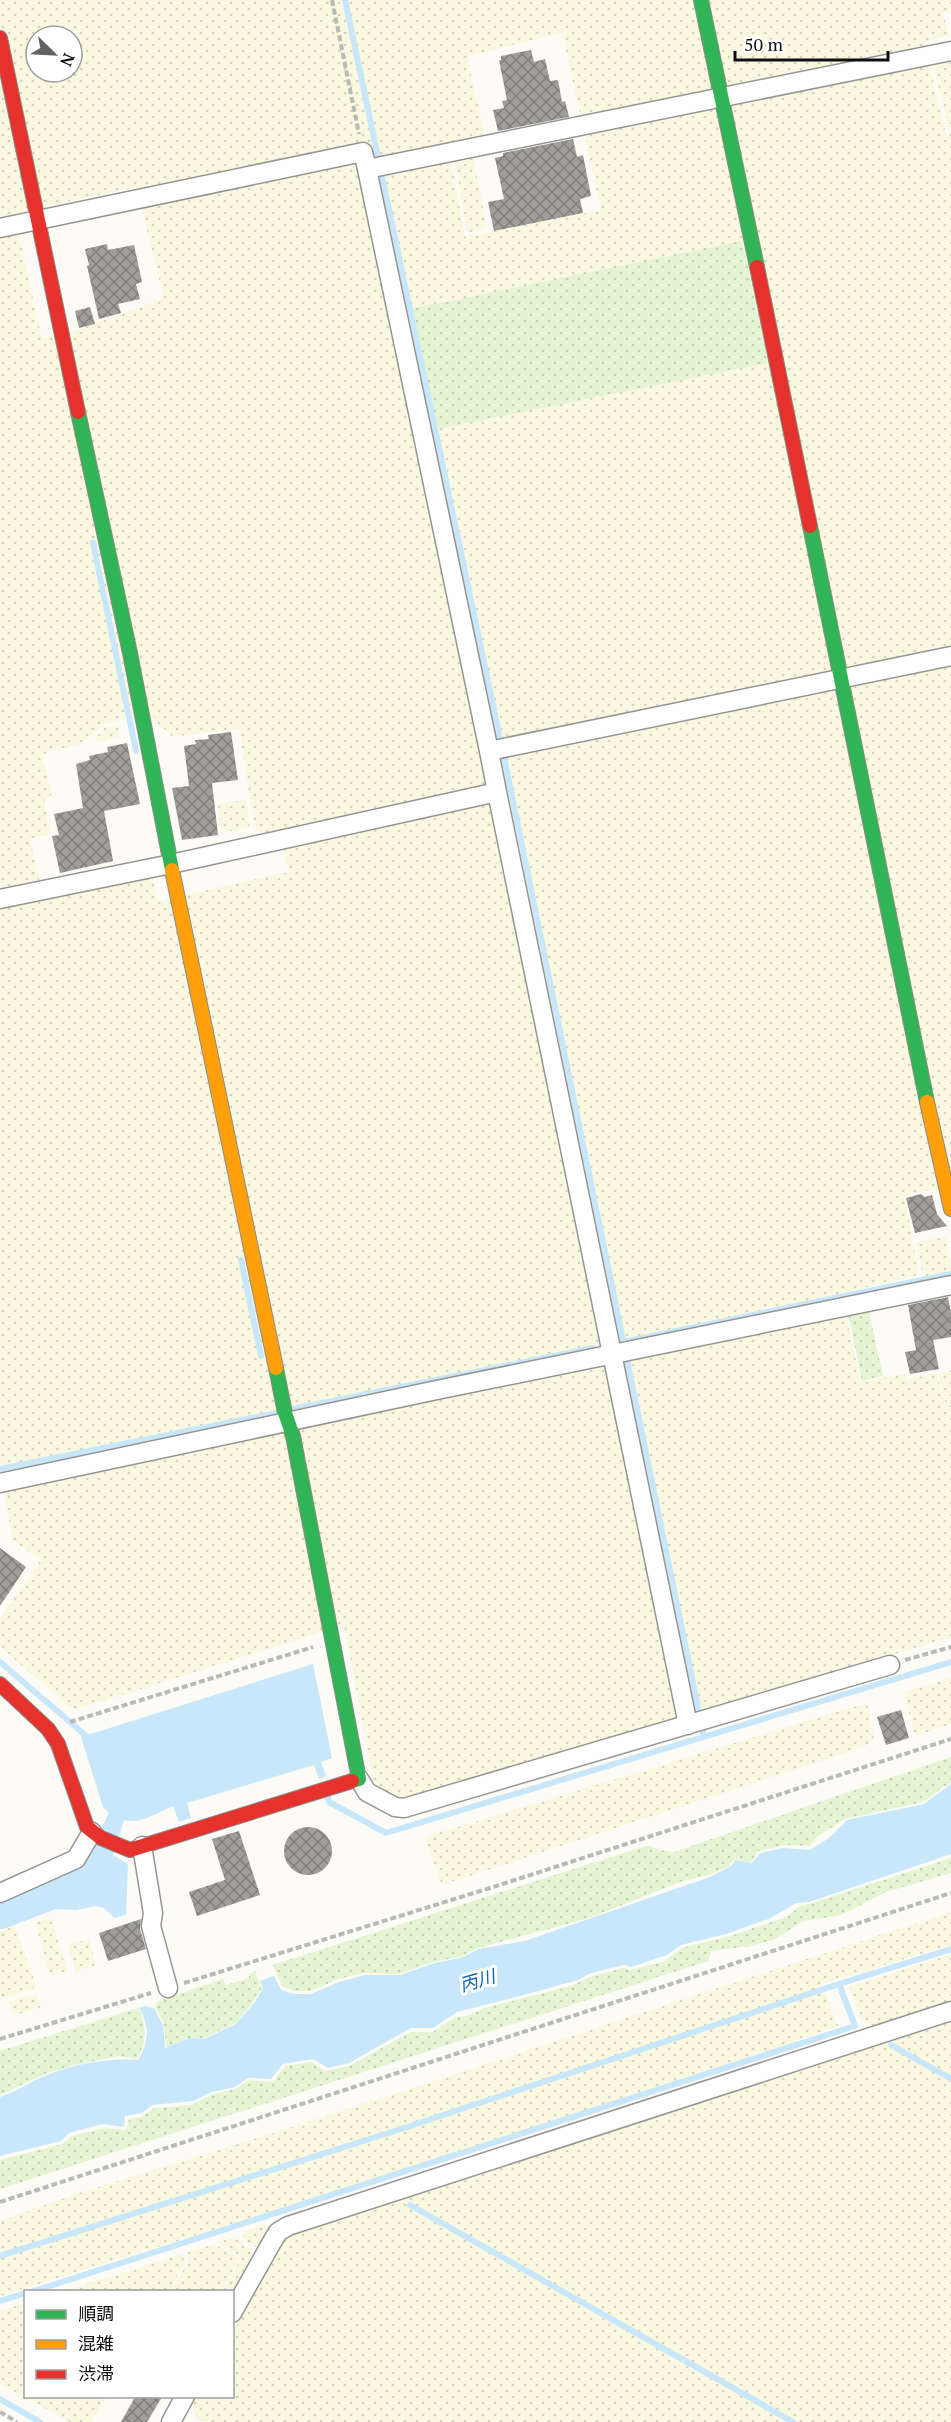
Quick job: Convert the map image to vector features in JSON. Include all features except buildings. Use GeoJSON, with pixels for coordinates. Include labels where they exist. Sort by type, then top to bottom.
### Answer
{"type":"FeatureCollection","features":[{"type":"Feature","properties":{"kind":"street"},"geometry":{"type":"LineString","coordinates":[[701,0],[728,96],[848,677],[942,1172],[951,1209]]}},
{"type":"Feature","properties":{"kind":"street"},"geometry":{"type":"LineString","coordinates":[[0,38],[30,222],[130,653],[164,866],[268,1326],[285,1413],[293,1436],[359,1779],[367,1792],[395,1807],[404,1808],[890,1665]]}},
{"type":"Feature","properties":{"kind":"street"},"geometry":{"type":"LineString","coordinates":[[0,228],[372,163],[728,96],[951,51]]}},
{"type":"Feature","properties":{"kind":"street"},"geometry":{"type":"LineString","coordinates":[[372,163],[497,749],[497,792],[620,1353],[696,1723]]}},
{"type":"Feature","properties":{"kind":"street"},"geometry":{"type":"LineString","coordinates":[[497,749],[951,656]]}},
{"type":"Feature","properties":{"kind":"street"},"geometry":{"type":"LineString","coordinates":[[0,899],[164,866],[497,792]]}},
{"type":"Feature","properties":{"kind":"street"},"geometry":{"type":"LineString","coordinates":[[0,1483],[951,1285]]}},
{"type":"Feature","properties":{"kind":"street"},"geometry":{"type":"LineString","coordinates":[[0,1684],[48,1729],[58,1744],[87,1827],[94,1834],[130,1850],[359,1779]]}},
{"type":"Feature","properties":{"kind":"street"},"geometry":{"type":"LineString","coordinates":[[0,1893],[76,1859],[94,1834]]}},
{"type":"Feature","properties":{"kind":"street"},"geometry":{"type":"LineString","coordinates":[[142,1846],[153,1912],[151,1926],[168,1988]]}},
{"type":"Feature","properties":{"kind":"street"},"geometry":{"type":"LineString","coordinates":[[234,2309],[278,2232],[288,2226],[951,2011]]}},
{"type":"Feature","properties":{"kind":"street"},"geometry":{"type":"LineString","coordinates":[[171,2422],[184,2398]]}},
{"type":"Feature","properties":{"kind":"path"},"geometry":{"type":"LineString","coordinates":[[332,0],[372,163]]}},
{"type":"Feature","properties":{"kind":"path"},"geometry":{"type":"LineString","coordinates":[[85,1717],[334,1641]]}},
{"type":"Feature","properties":{"kind":"path"},"geometry":{"type":"LineString","coordinates":[[890,1665],[951,1647]]}},
{"type":"Feature","properties":{"kind":"path"},"geometry":{"type":"LineString","coordinates":[[0,2039],[501,1884],[951,1739]]}},
{"type":"Feature","properties":{"kind":"path"},"geometry":{"type":"LineString","coordinates":[[0,2202],[951,1893]]}},
{"type":"Feature","properties":{"kind":"path"},"geometry":{"type":"LineString","coordinates":[[0,2412],[17,2422]]}},
{"type":"Feature","properties":{"kind":"shaded area"},"geometry":{"type":"Polygon","coordinates":[[[0,0],[951,0],[951,10],[943,13],[948,35],[924,42],[946,134],[951,133],[951,1186],[904,1195],[918,1269],[915,1276],[841,1293],[861,1383],[905,1373],[907,1380],[936,1373],[946,1409],[951,1408],[951,1637],[416,1796],[400,1796],[382,1789],[373,1779],[344,1625],[77,1709],[67,1705],[4,1650],[0,1643],[0,1619],[41,1560],[12,1540],[0,1462],[0,0]],[[562,32],[467,57],[484,131],[483,135],[448,144],[465,237],[601,210],[562,32]],[[136,187],[14,213],[42,339],[71,332],[164,298],[136,187]],[[153,715],[106,723],[80,744],[45,753],[43,761],[52,794],[44,801],[50,831],[48,835],[30,839],[44,900],[152,875],[158,901],[289,872],[278,830],[262,833],[255,829],[239,728],[172,737],[168,731],[156,726],[153,715]]]}},
{"type":"Feature","properties":{"kind":"shaded area"},"geometry":{"type":"Polygon","coordinates":[[[951,60],[951,130],[949,130],[933,64],[951,60]]]}},
{"type":"Feature","properties":{"kind":"shaded area"},"geometry":{"type":"Polygon","coordinates":[[[473,157],[487,228],[467,233],[455,160],[473,157]]]}},
{"type":"Feature","properties":{"kind":"shaded area"},"geometry":{"type":"Polygon","coordinates":[[[118,726],[120,737],[96,742],[96,738],[105,727],[118,726]]]}},
{"type":"Feature","properties":{"kind":"shaded area"},"geometry":{"type":"Polygon","coordinates":[[[246,800],[250,828],[221,833],[218,804],[246,800]]]}},
{"type":"Feature","properties":{"kind":"shaded area"},"geometry":{"type":"Polygon","coordinates":[[[946,1237],[951,1271],[923,1277],[916,1242],[946,1237]]]}},
{"type":"Feature","properties":{"kind":"shaded area"},"geometry":{"type":"Polygon","coordinates":[[[951,1370],[951,1407],[947,1408],[938,1374],[951,1370]]]}},
{"type":"Feature","properties":{"kind":"shaded area"},"geometry":{"type":"Polygon","coordinates":[[[951,1678],[951,1724],[915,1736],[904,1692],[951,1678]]]}},
{"type":"Feature","properties":{"kind":"shaded area"},"geometry":{"type":"Polygon","coordinates":[[[867,1703],[874,1740],[863,1747],[442,1885],[425,1837],[867,1703]]]}},
{"type":"Feature","properties":{"kind":"shaded area"},"geometry":{"type":"Polygon","coordinates":[[[951,1912],[951,1945],[821,1984],[838,2026],[312,2199],[0,2296],[0,2221],[73,2195],[280,2131],[951,1912]]]}},
{"type":"Feature","properties":{"kind":"shaded area"},"geometry":{"type":"Polygon","coordinates":[[[51,1918],[67,1971],[50,1976],[35,1922],[51,1918]]]}},
{"type":"Feature","properties":{"kind":"shaded area"},"geometry":{"type":"Polygon","coordinates":[[[14,1926],[37,1987],[0,1999],[0,1932],[14,1926]]]}},
{"type":"Feature","properties":{"kind":"shaded area"},"geometry":{"type":"Polygon","coordinates":[[[89,1939],[96,1965],[76,1971],[68,1945],[89,1939]]]}},
{"type":"Feature","properties":{"kind":"shaded area"},"geometry":{"type":"Polygon","coordinates":[[[951,1954],[951,2001],[872,2026],[862,2020],[849,1987],[951,1954]]]}},
{"type":"Feature","properties":{"kind":"shaded area"},"geometry":{"type":"Polygon","coordinates":[[[37,1994],[41,2007],[13,2016],[9,2002],[37,1994]]]}},
{"type":"Feature","properties":{"kind":"shaded area"},"geometry":{"type":"Polygon","coordinates":[[[951,2022],[951,2422],[204,2422],[197,2418],[192,2404],[195,2398],[234,2398],[234,2330],[285,2238],[951,2022]]]}},
{"type":"Feature","properties":{"kind":"shaded area"},"geometry":{"type":"Polygon","coordinates":[[[265,2224],[270,2227],[258,2248],[242,2240],[245,2232],[265,2224]]]}},
{"type":"Feature","properties":{"kind":"shaded area"},"geometry":{"type":"Polygon","coordinates":[[[235,2238],[253,2254],[233,2290],[224,2290],[242,2257],[216,2242],[235,2238]]]}},
{"type":"Feature","properties":{"kind":"shaded area"},"geometry":{"type":"Polygon","coordinates":[[[214,2244],[240,2258],[222,2290],[172,2290],[188,2262],[188,2251],[214,2244]]]}},
{"type":"Feature","properties":{"kind":"shaded area"},"geometry":{"type":"Polygon","coordinates":[[[183,2254],[184,2264],[170,2290],[66,2290],[183,2254]]]}},
{"type":"Feature","properties":{"kind":"shaded area"},"geometry":{"type":"Polygon","coordinates":[[[24,2303],[24,2397],[0,2384],[0,2311],[24,2303]]]}},
{"type":"Feature","properties":{"kind":"shaded area"},"geometry":{"type":"Polygon","coordinates":[[[26,2398],[105,2398],[91,2422],[70,2422],[26,2398]]]}},
{"type":"Feature","properties":{"kind":"green space"},"geometry":{"type":"Polygon","coordinates":[[[742,241],[768,363],[437,429],[411,309],[742,241]]]}},
{"type":"Feature","properties":{"kind":"green space"},"geometry":{"type":"Polygon","coordinates":[[[868,1308],[883,1376],[862,1381],[848,1312],[868,1308]]]}},
{"type":"Feature","properties":{"kind":"green space"},"geometry":{"type":"Polygon","coordinates":[[[951,1757],[951,1782],[923,1802],[845,1819],[818,1836],[810,1846],[786,1845],[758,1851],[751,1862],[734,1859],[729,1866],[709,1875],[683,1881],[589,1918],[478,1948],[460,1957],[433,1962],[400,1974],[364,1973],[338,1979],[311,1991],[294,1991],[282,1986],[273,1965],[649,1845],[660,1850],[674,1852],[951,1757]]]}},
{"type":"Feature","properties":{"kind":"green space"},"geometry":{"type":"Polygon","coordinates":[[[951,1858],[951,1873],[886,1892],[841,1915],[804,1921],[773,1940],[750,1946],[711,1951],[708,1961],[0,2189],[0,2160],[63,2144],[71,2136],[105,2128],[126,2130],[129,2119],[141,2117],[155,2108],[192,2105],[213,2094],[235,2089],[249,2080],[273,2082],[285,2066],[312,2062],[325,2071],[349,2066],[411,2032],[433,2032],[455,2017],[467,2016],[484,2008],[571,1986],[592,1976],[663,1962],[682,1948],[727,1937],[786,1917],[799,1907],[951,1858]]]}},
{"type":"Feature","properties":{"kind":"green space"},"geometry":{"type":"Polygon","coordinates":[[[255,1971],[262,1988],[236,2023],[204,2038],[189,2038],[166,2047],[164,2023],[155,2007],[156,2002],[223,1979],[226,1985],[249,1978],[249,1974],[255,1971]]]}},
{"type":"Feature","properties":{"kind":"green space"},"geometry":{"type":"Polygon","coordinates":[[[138,2008],[145,2034],[137,2059],[118,2056],[75,2065],[45,2074],[0,2095],[0,2051],[138,2008]]]}},
{"type":"Feature","properties":{"kind":"water"},"geometry":{"type":"Polygon","coordinates":[[[313,1664],[332,1758],[321,1762],[326,1776],[319,1779],[314,1765],[187,1803],[191,1818],[179,1822],[173,1806],[136,1821],[124,1820],[113,1855],[128,1864],[126,1915],[114,1918],[104,1908],[96,1906],[76,1910],[35,1908],[16,1914],[10,1897],[84,1864],[109,1813],[103,1807],[81,1737],[313,1664]]]}},
{"type":"Feature","properties":{"kind":"water","name":"丙川"},"geometry":{"type":"Polygon","coordinates":[[[951,1784],[951,1854],[809,1902],[796,1903],[771,1918],[726,1934],[681,1945],[667,1955],[631,1967],[624,1965],[591,1973],[578,1980],[457,2012],[433,2028],[411,2028],[349,2063],[328,2068],[313,2059],[283,2064],[271,2079],[248,2078],[235,2087],[212,2092],[193,2101],[152,2105],[142,2113],[125,2116],[124,2127],[103,2124],[69,2133],[61,2141],[0,2156],[0,2097],[41,2077],[69,2068],[103,2061],[138,2060],[147,2034],[145,2021],[139,2008],[145,2006],[154,2008],[163,2025],[165,2048],[189,2038],[204,2039],[236,2024],[255,2002],[263,1988],[260,1981],[274,1976],[281,1990],[294,1994],[311,1994],[339,1982],[365,1975],[400,1975],[435,1963],[461,1958],[479,1949],[525,1941],[710,1877],[731,1866],[735,1860],[752,1863],[760,1853],[783,1848],[810,1850],[829,1838],[847,1820],[924,1804],[951,1784]]]}},
{"type":"Feature","properties":{"kind":"waterway"},"geometry":{"type":"LineString","coordinates":[[345,0],[506,767],[704,1737]]}},
{"type":"Feature","properties":{"kind":"waterway"},"geometry":{"type":"LineString","coordinates":[[93,543],[136,751]]}},
{"type":"Feature","properties":{"kind":"waterway"},"geometry":{"type":"LineString","coordinates":[[241,1260],[261,1356]]}},
{"type":"Feature","properties":{"kind":"waterway"},"geometry":{"type":"LineString","coordinates":[[623,1342],[951,1274]]}},
{"type":"Feature","properties":{"kind":"waterway"},"geometry":{"type":"LineString","coordinates":[[293,1409],[593,1348]]}},
{"type":"Feature","properties":{"kind":"waterway"},"geometry":{"type":"LineString","coordinates":[[0,1469],[276,1413]]}},
{"type":"Feature","properties":{"kind":"waterway"},"geometry":{"type":"LineString","coordinates":[[0,1662],[91,1740]]}},
{"type":"Feature","properties":{"kind":"waterway"},"geometry":{"type":"LineString","coordinates":[[327,1795],[329,1802],[386,1833],[951,1662]]}},
{"type":"Feature","properties":{"kind":"waterway"},"geometry":{"type":"LineString","coordinates":[[0,1910],[60,1887]]}},
{"type":"Feature","properties":{"kind":"waterway"},"geometry":{"type":"LineString","coordinates":[[37,2290],[855,2026],[839,1984],[951,1949]]}},
{"type":"Feature","properties":{"kind":"waterway"},"geometry":{"type":"LineString","coordinates":[[0,2256],[401,2129],[839,1984]]}},
{"type":"Feature","properties":{"kind":"waterway"},"geometry":{"type":"LineString","coordinates":[[891,2045],[951,2079]]}},
{"type":"Feature","properties":{"kind":"waterway"},"geometry":{"type":"LineString","coordinates":[[410,2205],[793,2422]]}},
{"type":"Feature","properties":{"kind":"waterway"},"geometry":{"type":"LineString","coordinates":[[0,2301],[24,2294]]}},
{"type":"Feature","properties":{"kind":"waterway"},"geometry":{"type":"LineString","coordinates":[[0,2399],[40,2422]]}},
{"type":"Feature","properties":{"kind":"traffic: fast"},"geometry":{"type":"LineString","coordinates":[[701,0],[757,267]]}},
{"type":"Feature","properties":{"kind":"traffic: fast"},"geometry":{"type":"LineString","coordinates":[[78,412],[130,653],[172,870]]}},
{"type":"Feature","properties":{"kind":"traffic: fast"},"geometry":{"type":"LineString","coordinates":[[810,526],[927,1102]]}},
{"type":"Feature","properties":{"kind":"traffic: fast"},"geometry":{"type":"LineString","coordinates":[[276,1368],[285,1413],[293,1436],[359,1779],[352,1781]]}},
{"type":"Feature","properties":{"kind":"traffic: slow"},"geometry":{"type":"LineString","coordinates":[[172,870],[276,1368]]}},
{"type":"Feature","properties":{"kind":"traffic: slow"},"geometry":{"type":"LineString","coordinates":[[927,1102],[951,1209]]}},
{"type":"Feature","properties":{"kind":"traffic: jam"},"geometry":{"type":"LineString","coordinates":[[0,38],[78,412]]}},
{"type":"Feature","properties":{"kind":"traffic: jam"},"geometry":{"type":"LineString","coordinates":[[757,267],[810,526]]}},
{"type":"Feature","properties":{"kind":"traffic: jam"},"geometry":{"type":"LineString","coordinates":[[0,1684],[48,1729],[58,1744],[87,1827],[101,1838],[130,1850],[352,1781]]}}]}
